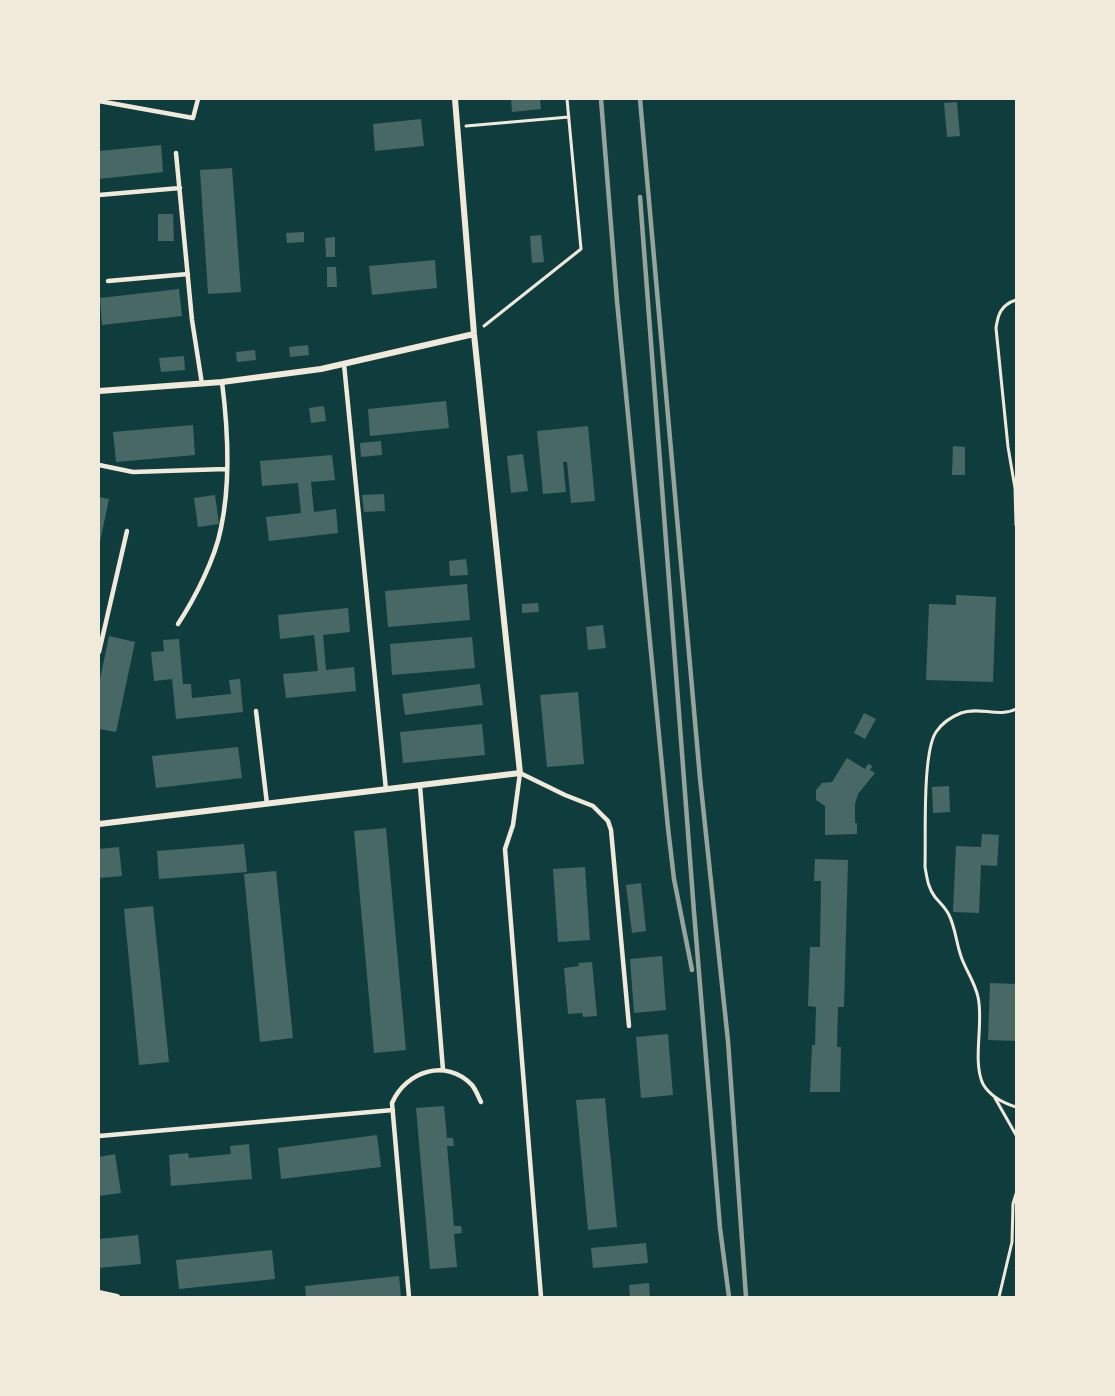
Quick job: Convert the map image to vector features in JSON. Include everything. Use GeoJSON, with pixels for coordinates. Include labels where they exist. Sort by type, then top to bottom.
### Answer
{"type":"FeatureCollection","features":[{"type":"Feature","properties":{"kind":"street"},"geometry":{"type":"LineString","coordinates":[[99,824],[520,772],[474,334],[455,99]]}},
{"type":"Feature","properties":{"kind":"street"},"geometry":{"type":"LineString","coordinates":[[99,391],[202,384],[321,369],[474,334]]}},
{"type":"Feature","properties":{"kind":"street"},"geometry":{"type":"LineString","coordinates":[[99,1293],[117,1297]]}},
{"type":"Feature","properties":{"kind":"lane"},"geometry":{"type":"LineString","coordinates":[[99,101],[193,118],[198,99]]}},
{"type":"Feature","properties":{"kind":"lane"},"geometry":{"type":"LineString","coordinates":[[176,153],[192,320],[202,384]]}},
{"type":"Feature","properties":{"kind":"lane"},"geometry":{"type":"LineString","coordinates":[[99,195],[180,188]]}},
{"type":"Feature","properties":{"kind":"lane"},"geometry":{"type":"LineString","coordinates":[[108,281],[188,274]]}},
{"type":"Feature","properties":{"kind":"lane"},"geometry":{"type":"LineString","coordinates":[[344,364],[386,790]]}},
{"type":"Feature","properties":{"kind":"lane"},"geometry":{"type":"LineString","coordinates":[[177,624],[188,609],[221,530],[225,501],[227,425],[222,382]]}},
{"type":"Feature","properties":{"kind":"lane"},"geometry":{"type":"LineString","coordinates":[[99,465],[133,472],[226,469]]}},
{"type":"Feature","properties":{"kind":"lane"},"geometry":{"type":"LineString","coordinates":[[99,652],[127,531]]}},
{"type":"Feature","properties":{"kind":"lane"},"geometry":{"type":"LineString","coordinates":[[256,711],[267,804]]}},
{"type":"Feature","properties":{"kind":"lane"},"geometry":{"type":"LineString","coordinates":[[541,1297],[505,849],[513,825],[520,772],[565,795],[593,806],[608,821],[611,830],[629,1026]]}},
{"type":"Feature","properties":{"kind":"lane"},"geometry":{"type":"LineString","coordinates":[[420,786],[442,1070]]}},
{"type":"Feature","properties":{"kind":"lane"},"geometry":{"type":"LineString","coordinates":[[409,1297],[392,1103],[398,1090],[409,1079],[442,1070],[459,1074],[474,1087],[481,1102]]}},
{"type":"Feature","properties":{"kind":"lane"},"geometry":{"type":"LineString","coordinates":[[99,1136],[393,1110]]}},
{"type":"Feature","properties":{"kind":"path"},"geometry":{"type":"LineString","coordinates":[[474,334],[581,249],[567,99]]}},
{"type":"Feature","properties":{"kind":"path"},"geometry":{"type":"LineString","coordinates":[[457,127],[569,117]]}},
{"type":"Feature","properties":{"kind":"path"},"geometry":{"type":"LineString","coordinates":[[1016,300],[1002,307],[996,328],[1008,447],[1015,488],[1016,525]]}},
{"type":"Feature","properties":{"kind":"path"},"geometry":{"type":"LineString","coordinates":[[1016,709],[1005,713],[964,712],[946,720],[935,734],[927,762],[926,867],[928,884],[933,895],[948,913],[962,958],[978,997],[980,1016],[978,1046],[984,1084],[994,1096],[1016,1135]]}},
{"type":"Feature","properties":{"kind":"path"},"geometry":{"type":"LineString","coordinates":[[994,1096],[1005,1104],[1016,1107]]}},
{"type":"Feature","properties":{"kind":"path"},"geometry":{"type":"LineString","coordinates":[[999,1297],[1012,1242],[1016,1194]]}},
{"type":"Feature","properties":{"kind":"building"},"geometry":{"type":"Polygon","coordinates":[[[511,99],[540,99],[541,109],[512,112],[511,99]]]}},
{"type":"Feature","properties":{"kind":"building"},"geometry":{"type":"Polygon","coordinates":[[[957,102],[960,136],[947,137],[944,103],[957,102]]]}},
{"type":"Feature","properties":{"kind":"building"},"geometry":{"type":"Polygon","coordinates":[[[421,119],[424,146],[375,151],[373,124],[421,119]]]}},
{"type":"Feature","properties":{"kind":"building"},"geometry":{"type":"Polygon","coordinates":[[[161,145],[163,172],[99,179],[99,151],[161,145]]]}},
{"type":"Feature","properties":{"kind":"building"},"geometry":{"type":"Polygon","coordinates":[[[232,168],[241,292],[208,294],[200,170],[232,168]]]}},
{"type":"Feature","properties":{"kind":"building"},"geometry":{"type":"Polygon","coordinates":[[[158,214],[173,214],[174,241],[158,241],[158,214]]]}},
{"type":"Feature","properties":{"kind":"building"},"geometry":{"type":"Polygon","coordinates":[[[304,232],[304,242],[287,243],[286,233],[304,232]]]}},
{"type":"Feature","properties":{"kind":"building"},"geometry":{"type":"Polygon","coordinates":[[[541,235],[544,262],[532,263],[530,236],[541,235]]]}},
{"type":"Feature","properties":{"kind":"building"},"geometry":{"type":"Polygon","coordinates":[[[335,237],[335,257],[326,257],[325,238],[335,237]]]}},
{"type":"Feature","properties":{"kind":"building"},"geometry":{"type":"Polygon","coordinates":[[[435,260],[437,288],[372,295],[369,266],[435,260]]]}},
{"type":"Feature","properties":{"kind":"building"},"geometry":{"type":"Polygon","coordinates":[[[327,267],[336,267],[337,287],[327,287],[327,267]]]}},
{"type":"Feature","properties":{"kind":"building"},"geometry":{"type":"Polygon","coordinates":[[[179,289],[182,316],[102,325],[100,298],[179,289]]]}},
{"type":"Feature","properties":{"kind":"building"},"geometry":{"type":"Polygon","coordinates":[[[308,345],[309,355],[290,357],[289,347],[308,345]]]}},
{"type":"Feature","properties":{"kind":"building"},"geometry":{"type":"Polygon","coordinates":[[[255,350],[256,360],[237,362],[236,352],[255,350]]]}},
{"type":"Feature","properties":{"kind":"building"},"geometry":{"type":"Polygon","coordinates":[[[184,356],[185,370],[161,372],[159,358],[184,356]]]}},
{"type":"Feature","properties":{"kind":"building"},"geometry":{"type":"Polygon","coordinates":[[[446,401],[449,428],[370,436],[368,409],[446,401]]]}},
{"type":"Feature","properties":{"kind":"building"},"geometry":{"type":"Polygon","coordinates":[[[324,406],[326,421],[311,423],[309,408],[324,406]]]}},
{"type":"Feature","properties":{"kind":"building"},"geometry":{"type":"Polygon","coordinates":[[[193,425],[195,455],[116,462],[113,432],[193,425]]]}},
{"type":"Feature","properties":{"kind":"building"},"geometry":{"type":"Polygon","coordinates":[[[588,426],[595,501],[571,503],[567,462],[563,462],[566,492],[543,494],[537,431],[588,426]]]}},
{"type":"Feature","properties":{"kind":"building"},"geometry":{"type":"Polygon","coordinates":[[[381,441],[382,455],[361,457],[360,443],[381,441]]]}},
{"type":"Feature","properties":{"kind":"building"},"geometry":{"type":"Polygon","coordinates":[[[953,446],[965,447],[965,475],[952,475],[953,446]]]}},
{"type":"Feature","properties":{"kind":"building"},"geometry":{"type":"Polygon","coordinates":[[[523,454],[528,491],[511,493],[507,456],[523,454]]]}},
{"type":"Feature","properties":{"kind":"building"},"geometry":{"type":"Polygon","coordinates":[[[332,455],[335,480],[311,482],[314,512],[336,509],[338,533],[269,541],[266,517],[301,513],[298,483],[262,486],[260,461],[332,455]]]}},
{"type":"Feature","properties":{"kind":"building"},"geometry":{"type":"Polygon","coordinates":[[[384,494],[385,511],[364,512],[362,495],[384,494]]]}},
{"type":"Feature","properties":{"kind":"building"},"geometry":{"type":"Polygon","coordinates":[[[215,495],[219,524],[198,527],[194,498],[215,495]]]}},
{"type":"Feature","properties":{"kind":"building"},"geometry":{"type":"Polygon","coordinates":[[[99,497],[109,499],[100,542],[99,541],[99,497]]]}},
{"type":"Feature","properties":{"kind":"building"},"geometry":{"type":"Polygon","coordinates":[[[466,559],[468,575],[450,576],[449,561],[466,559]]]}},
{"type":"Feature","properties":{"kind":"building"},"geometry":{"type":"Polygon","coordinates":[[[467,584],[470,620],[388,627],[385,591],[467,584]]]}},
{"type":"Feature","properties":{"kind":"building"},"geometry":{"type":"Polygon","coordinates":[[[956,595],[996,597],[993,682],[926,680],[929,604],[956,605],[956,595]]]}},
{"type":"Feature","properties":{"kind":"building"},"geometry":{"type":"Polygon","coordinates":[[[538,603],[539,612],[522,613],[522,604],[538,603]]]}},
{"type":"Feature","properties":{"kind":"building"},"geometry":{"type":"Polygon","coordinates":[[[348,608],[350,632],[323,635],[326,670],[354,667],[356,691],[286,698],[283,674],[318,671],[314,635],[280,639],[278,615],[348,608]]]}},
{"type":"Feature","properties":{"kind":"building"},"geometry":{"type":"Polygon","coordinates":[[[603,625],[606,648],[588,650],[586,627],[603,625]]]}},
{"type":"Feature","properties":{"kind":"building"},"geometry":{"type":"Polygon","coordinates":[[[109,636],[135,642],[116,732],[99,729],[99,684],[109,636]]]}},
{"type":"Feature","properties":{"kind":"building"},"geometry":{"type":"Polygon","coordinates":[[[472,637],[475,668],[392,675],[390,644],[472,637]]]}},
{"type":"Feature","properties":{"kind":"building"},"geometry":{"type":"Polygon","coordinates":[[[179,639],[183,684],[191,684],[192,698],[231,694],[229,680],[240,679],[243,712],[176,719],[172,679],[154,681],[151,652],[164,651],[163,640],[179,639]]]}},
{"type":"Feature","properties":{"kind":"building"},"geometry":{"type":"Polygon","coordinates":[[[480,684],[483,705],[405,715],[402,694],[480,684]]]}},
{"type":"Feature","properties":{"kind":"building"},"geometry":{"type":"Polygon","coordinates":[[[578,692],[584,764],[547,767],[540,695],[578,692]]]}},
{"type":"Feature","properties":{"kind":"building"},"geometry":{"type":"Polygon","coordinates":[[[864,713],[876,719],[865,739],[854,733],[864,713]]]}},
{"type":"Feature","properties":{"kind":"building"},"geometry":{"type":"Polygon","coordinates":[[[482,724],[485,755],[403,763],[400,732],[482,724]]]}},
{"type":"Feature","properties":{"kind":"building"},"geometry":{"type":"Polygon","coordinates":[[[238,747],[242,778],[156,788],[152,756],[238,747]]]}},
{"type":"Feature","properties":{"kind":"building"},"geometry":{"type":"Polygon","coordinates":[[[847,758],[865,769],[868,764],[871,765],[870,770],[875,773],[858,794],[855,804],[857,834],[825,835],[825,806],[816,800],[816,790],[822,783],[832,782],[847,758]]]}},
{"type":"Feature","properties":{"kind":"building"},"geometry":{"type":"Polygon","coordinates":[[[949,786],[950,812],[933,813],[932,787],[949,786]]]}},
{"type":"Feature","properties":{"kind":"building"},"geometry":{"type":"Polygon","coordinates":[[[386,828],[406,1050],[374,1053],[354,831],[386,828]]]}},
{"type":"Feature","properties":{"kind":"building"},"geometry":{"type":"Polygon","coordinates":[[[982,834],[999,835],[997,866],[981,865],[979,913],[953,912],[956,846],[981,847],[982,834]]]}},
{"type":"Feature","properties":{"kind":"building"},"geometry":{"type":"Polygon","coordinates":[[[244,844],[247,872],[159,879],[157,851],[244,844]]]}},
{"type":"Feature","properties":{"kind":"building"},"geometry":{"type":"Polygon","coordinates":[[[119,847],[122,876],[99,878],[99,849],[119,847]]]}},
{"type":"Feature","properties":{"kind":"building"},"geometry":{"type":"Polygon","coordinates":[[[815,859],[848,860],[844,1007],[838,1007],[837,1047],[841,1047],[840,1092],[810,1092],[816,1007],[808,1006],[810,947],[820,947],[821,881],[814,881],[815,859]]]}},
{"type":"Feature","properties":{"kind":"building"},"geometry":{"type":"Polygon","coordinates":[[[585,867],[590,940],[558,942],[553,869],[585,867]]]}},
{"type":"Feature","properties":{"kind":"building"},"geometry":{"type":"Polygon","coordinates":[[[276,871],[293,1038],[260,1042],[244,874],[276,871]]]}},
{"type":"Feature","properties":{"kind":"building"},"geometry":{"type":"Polygon","coordinates":[[[641,883],[646,931],[632,933],[626,885],[641,883]]]}},
{"type":"Feature","properties":{"kind":"building"},"geometry":{"type":"Polygon","coordinates":[[[153,906],[169,1062],[139,1065],[124,909],[153,906]]]}},
{"type":"Feature","properties":{"kind":"building"},"geometry":{"type":"Polygon","coordinates":[[[662,956],[666,1010],[634,1013],[630,959],[662,956]]]}},
{"type":"Feature","properties":{"kind":"building"},"geometry":{"type":"Polygon","coordinates":[[[592,962],[597,1016],[583,1017],[582,1013],[568,1014],[564,968],[579,966],[578,963],[592,962]]]}},
{"type":"Feature","properties":{"kind":"building"},"geometry":{"type":"Polygon","coordinates":[[[990,983],[1016,984],[1016,1041],[988,1040],[990,983]]]}},
{"type":"Feature","properties":{"kind":"building"},"geometry":{"type":"Polygon","coordinates":[[[668,1034],[673,1095],[641,1098],[636,1037],[668,1034]]]}},
{"type":"Feature","properties":{"kind":"building"},"geometry":{"type":"Polygon","coordinates":[[[605,1098],[617,1227],[588,1230],[576,1100],[605,1098]]]}},
{"type":"Feature","properties":{"kind":"building"},"geometry":{"type":"Polygon","coordinates":[[[444,1106],[447,1138],[453,1138],[454,1146],[447,1146],[454,1226],[461,1226],[462,1233],[454,1234],[457,1267],[430,1269],[416,1108],[444,1106]]]}},
{"type":"Feature","properties":{"kind":"building"},"geometry":{"type":"Polygon","coordinates":[[[377,1135],[381,1167],[281,1179],[278,1148],[377,1135]]]}},
{"type":"Feature","properties":{"kind":"building"},"geometry":{"type":"Polygon","coordinates":[[[249,1144],[252,1179],[171,1186],[169,1155],[188,1153],[189,1158],[231,1154],[230,1146],[249,1144]]]}},
{"type":"Feature","properties":{"kind":"building"},"geometry":{"type":"Polygon","coordinates":[[[115,1154],[121,1193],[99,1196],[99,1157],[115,1154]]]}},
{"type":"Feature","properties":{"kind":"building"},"geometry":{"type":"Polygon","coordinates":[[[138,1235],[141,1264],[99,1268],[99,1239],[138,1235]]]}},
{"type":"Feature","properties":{"kind":"building"},"geometry":{"type":"Polygon","coordinates":[[[646,1243],[648,1263],[593,1268],[591,1248],[646,1243]]]}},
{"type":"Feature","properties":{"kind":"building"},"geometry":{"type":"Polygon","coordinates":[[[272,1250],[275,1279],[179,1289],[176,1260],[272,1250]]]}},
{"type":"Feature","properties":{"kind":"building"},"geometry":{"type":"Polygon","coordinates":[[[399,1276],[401,1297],[306,1297],[305,1286],[399,1276]]]}},
{"type":"Feature","properties":{"kind":"building"},"geometry":{"type":"Polygon","coordinates":[[[649,1283],[650,1297],[630,1297],[629,1285],[649,1283]]]}},
{"type":"Feature","properties":{"kind":"railway"},"geometry":{"type":"LineString","coordinates":[[601,99],[617,301],[668,828],[674,879],[692,970]]}},
{"type":"Feature","properties":{"kind":"railway"},"geometry":{"type":"LineString","coordinates":[[640,99],[700,778],[728,1041],[746,1297]]}},
{"type":"Feature","properties":{"kind":"railway"},"geometry":{"type":"LineString","coordinates":[[640,197],[694,912],[720,1228],[729,1297]]}}]}
